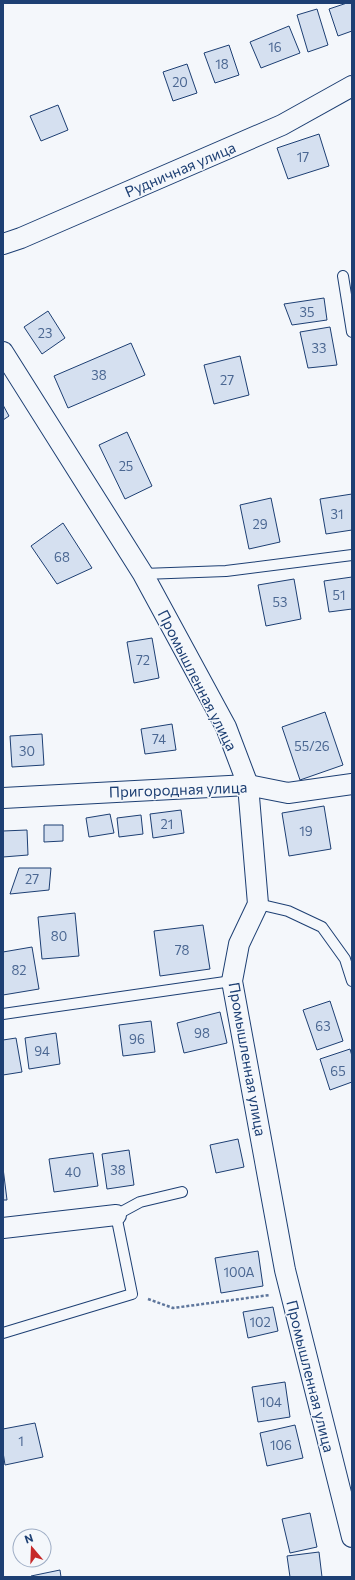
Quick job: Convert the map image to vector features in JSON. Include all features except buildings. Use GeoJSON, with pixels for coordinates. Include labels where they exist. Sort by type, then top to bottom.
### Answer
{"type":"FeatureCollection","features":[{"type":"Feature","properties":{"kind":"street","name":"Рудничная улица"},"geometry":{"type":"LineString","coordinates":[[3,244],[21,238],[282,125],[352,86]]}},
{"type":"Feature","properties":{"kind":"street","name":"Промышленная улица"},"geometry":{"type":"LineString","coordinates":[[3,352],[143,574],[226,727],[248,785],[258,904],[239,944],[232,981],[285,1270],[352,1537]]}},
{"type":"Feature","properties":{"kind":"street","name":"Пригородная улица"},"geometry":{"type":"LineString","coordinates":[[3,798],[248,785],[288,793],[352,784]]}},
{"type":"Feature","properties":{"kind":"street"},"geometry":{"type":"LineString","coordinates":[[3,1228],[116,1214]]}},
{"type":"Feature","properties":{"kind":"lane"},"geometry":{"type":"LineString","coordinates":[[344,276],[352,332]]}},
{"type":"Feature","properties":{"kind":"lane"},"geometry":{"type":"LineString","coordinates":[[143,574],[226,571],[352,555]]}},
{"type":"Feature","properties":{"kind":"lane"},"geometry":{"type":"LineString","coordinates":[[258,904],[288,911],[322,927],[345,959],[352,981]]}},
{"type":"Feature","properties":{"kind":"lane"},"geometry":{"type":"LineString","coordinates":[[3,1014],[232,981]]}},
{"type":"Feature","properties":{"kind":"lane"},"geometry":{"type":"LineString","coordinates":[[3,1333],[132,1294],[116,1214],[140,1202],[182,1192]]}},
{"type":"Feature","properties":{"kind":"path"},"geometry":{"type":"LineString","coordinates":[[132,1294],[173,1308],[290,1293]]}}]}
